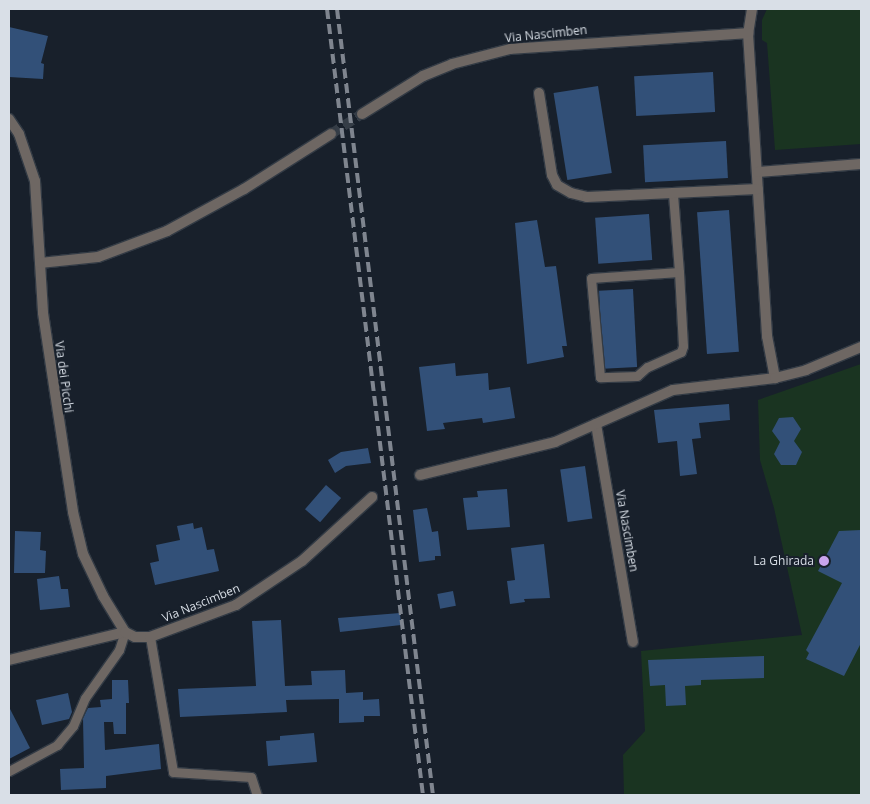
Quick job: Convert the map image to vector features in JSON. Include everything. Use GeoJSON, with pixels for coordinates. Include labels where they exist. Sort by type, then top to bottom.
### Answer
{"type":"FeatureCollection","features":[{"type":"Feature","properties":{"kind":"street"},"geometry":{"type":"LineString","coordinates":[[752,9],[748,33],[768,345],[775,378]]}},
{"type":"Feature","properties":{"kind":"street","name":"Via Nascimben"},"geometry":{"type":"LineString","coordinates":[[362,114],[423,76],[460,61],[510,49],[748,33]]}},
{"type":"Feature","properties":{"kind":"street"},"geometry":{"type":"LineString","coordinates":[[539,93],[549,166],[557,185],[563,190],[587,196],[674,194],[758,189]]}},
{"type":"Feature","properties":{"kind":"street","name":"Via dei Picchi"},"geometry":{"type":"LineString","coordinates":[[9,119],[19,134],[36,181],[40,263],[49,365],[73,512],[83,554],[103,596],[125,632]]}},
{"type":"Feature","properties":{"kind":"street"},"geometry":{"type":"LineString","coordinates":[[40,263],[98,256],[167,231],[237,193],[331,134]]}},
{"type":"Feature","properties":{"kind":"street"},"geometry":{"type":"LineString","coordinates":[[758,172],[861,164]]}},
{"type":"Feature","properties":{"kind":"street"},"geometry":{"type":"LineString","coordinates":[[420,475],[532,449],[596,424],[631,406],[673,390],[775,378],[806,370],[861,347]]}},
{"type":"Feature","properties":{"kind":"street","name":"Via Nascimben"},"geometry":{"type":"LineString","coordinates":[[596,424],[633,642]]}},
{"type":"Feature","properties":{"kind":"street","name":"Via Nascimben"},"geometry":{"type":"LineString","coordinates":[[150,638],[236,605],[271,584],[302,561],[372,497]]}},
{"type":"Feature","properties":{"kind":"street"},"geometry":{"type":"LineString","coordinates":[[9,660],[125,632],[135,637],[150,638]]}},
{"type":"Feature","properties":{"kind":"lane"},"geometry":{"type":"LineString","coordinates":[[674,194],[679,272],[681,352],[647,367],[637,376],[600,377],[591,278],[679,272]]}},
{"type":"Feature","properties":{"kind":"lane"},"geometry":{"type":"LineString","coordinates":[[9,770],[57,745],[73,726],[85,698],[119,650],[125,632]]}},
{"type":"Feature","properties":{"kind":"lane"},"geometry":{"type":"LineString","coordinates":[[150,638],[173,772],[251,777],[258,795]]}},
{"type":"Feature","properties":{"kind":"green space"},"geometry":{"type":"Polygon","coordinates":[[[767,9],[861,9],[861,144],[775,150],[767,43],[762,40],[762,20],[767,9]]]}},
{"type":"Feature","properties":{"kind":"green space","name":"La Ghirada"},"geometry":{"type":"Polygon","coordinates":[[[861,364],[861,795],[624,795],[623,755],[645,731],[641,651],[802,635],[774,508],[760,460],[758,400],[861,364]]]}},
{"type":"Feature","properties":{"kind":"building"},"geometry":{"type":"Polygon","coordinates":[[[9,27],[48,36],[41,63],[44,64],[43,79],[9,77],[9,27]]]}},
{"type":"Feature","properties":{"kind":"building"},"geometry":{"type":"Polygon","coordinates":[[[713,72],[715,112],[636,116],[634,76],[713,72]]]}},
{"type":"Feature","properties":{"kind":"building"},"geometry":{"type":"Polygon","coordinates":[[[598,86],[612,173],[567,180],[554,93],[598,86]]]}},
{"type":"Feature","properties":{"kind":"building"},"geometry":{"type":"Polygon","coordinates":[[[726,141],[728,178],[645,182],[643,145],[726,141]]]}},
{"type":"Feature","properties":{"kind":"building"},"geometry":{"type":"Polygon","coordinates":[[[729,210],[739,352],[707,354],[697,212],[729,210]]]}},
{"type":"Feature","properties":{"kind":"building"},"geometry":{"type":"Polygon","coordinates":[[[649,214],[652,260],[598,264],[595,218],[649,214]]]}},
{"type":"Feature","properties":{"kind":"building"},"geometry":{"type":"Polygon","coordinates":[[[537,220],[545,267],[556,266],[567,346],[562,346],[564,357],[527,364],[515,223],[537,220]]]}},
{"type":"Feature","properties":{"kind":"building"},"geometry":{"type":"Polygon","coordinates":[[[633,289],[637,367],[603,369],[599,291],[633,289]]]}},
{"type":"Feature","properties":{"kind":"building"},"geometry":{"type":"Polygon","coordinates":[[[455,363],[456,376],[488,373],[489,390],[510,387],[515,418],[483,423],[482,418],[443,423],[445,429],[427,431],[419,367],[455,363]]]}},
{"type":"Feature","properties":{"kind":"building"},"geometry":{"type":"Polygon","coordinates":[[[729,404],[730,420],[699,423],[701,438],[692,439],[697,474],[680,476],[677,441],[658,443],[654,410],[729,404]]]}},
{"type":"Feature","properties":{"kind":"building"},"geometry":{"type":"Polygon","coordinates":[[[793,417],[801,429],[794,441],[802,452],[796,465],[781,465],[774,454],[780,442],[772,431],[779,418],[793,417]]]}},
{"type":"Feature","properties":{"kind":"building"},"geometry":{"type":"Polygon","coordinates":[[[368,448],[371,463],[346,466],[335,473],[328,460],[341,452],[368,448]]]}},
{"type":"Feature","properties":{"kind":"building"},"geometry":{"type":"Polygon","coordinates":[[[585,466],[592,518],[568,522],[560,469],[585,466]]]}},
{"type":"Feature","properties":{"kind":"building"},"geometry":{"type":"Polygon","coordinates":[[[326,485],[341,498],[320,522],[305,509],[326,485]]]}},
{"type":"Feature","properties":{"kind":"building"},"geometry":{"type":"Polygon","coordinates":[[[507,489],[510,527],[467,530],[463,498],[478,497],[477,491],[507,489]]]}},
{"type":"Feature","properties":{"kind":"building"},"geometry":{"type":"Polygon","coordinates":[[[427,508],[432,532],[438,531],[441,556],[435,556],[435,560],[419,562],[413,510],[427,508]]]}},
{"type":"Feature","properties":{"kind":"building"},"geometry":{"type":"Polygon","coordinates":[[[193,523],[194,529],[202,527],[207,550],[214,549],[219,571],[155,585],[150,563],[159,561],[156,545],[180,540],[177,526],[193,523]]]}},
{"type":"Feature","properties":{"kind":"building"},"geometry":{"type":"Polygon","coordinates":[[[861,530],[861,643],[844,676],[806,659],[809,653],[806,650],[842,583],[818,571],[839,531],[861,530]]]}},
{"type":"Feature","properties":{"kind":"building"},"geometry":{"type":"Polygon","coordinates":[[[15,531],[41,532],[40,550],[46,551],[45,573],[14,573],[15,531]]]}},
{"type":"Feature","properties":{"kind":"building"},"geometry":{"type":"Polygon","coordinates":[[[544,544],[550,598],[524,599],[525,602],[510,604],[507,581],[515,580],[511,548],[544,544]]]}},
{"type":"Feature","properties":{"kind":"building"},"geometry":{"type":"Polygon","coordinates":[[[59,576],[61,589],[68,589],[70,607],[40,610],[37,579],[59,576]]]}},
{"type":"Feature","properties":{"kind":"building"},"geometry":{"type":"Polygon","coordinates":[[[453,591],[456,606],[440,609],[437,594],[453,591]]]}},
{"type":"Feature","properties":{"kind":"building"},"geometry":{"type":"Polygon","coordinates":[[[400,613],[401,625],[340,632],[338,618],[400,613]]]}},
{"type":"Feature","properties":{"kind":"building"},"geometry":{"type":"Polygon","coordinates":[[[281,620],[285,686],[312,685],[311,671],[345,670],[346,693],[363,692],[363,700],[379,699],[380,716],[364,716],[364,722],[339,723],[339,699],[286,700],[287,712],[180,717],[178,689],[256,686],[252,621],[281,620]]]}},
{"type":"Feature","properties":{"kind":"building"},"geometry":{"type":"Polygon","coordinates":[[[764,656],[764,678],[701,680],[701,685],[685,686],[686,705],[666,706],[665,685],[650,686],[648,660],[764,656]]]}},
{"type":"Feature","properties":{"kind":"building"},"geometry":{"type":"Polygon","coordinates":[[[112,680],[128,680],[129,703],[126,703],[126,734],[114,734],[113,722],[104,722],[105,750],[159,744],[161,769],[106,776],[106,788],[61,790],[60,769],[84,768],[83,718],[88,708],[101,707],[100,700],[112,699],[112,680]]]}},
{"type":"Feature","properties":{"kind":"building"},"geometry":{"type":"Polygon","coordinates":[[[68,693],[72,712],[69,719],[42,725],[36,700],[68,693]]]}},
{"type":"Feature","properties":{"kind":"building"},"geometry":{"type":"Polygon","coordinates":[[[9,707],[30,748],[9,759],[9,707]]]}},
{"type":"Feature","properties":{"kind":"building"},"geometry":{"type":"Polygon","coordinates":[[[314,733],[317,762],[268,766],[266,741],[280,740],[280,736],[314,733]]]}},
{"type":"Feature","properties":{"kind":"tunnel"},"geometry":{"type":"LineString","coordinates":[[331,134],[362,114]]}},
{"type":"Feature","properties":{"kind":"railway"},"geometry":{"type":"LineString","coordinates":[[327,9],[423,795]]}},
{"type":"Feature","properties":{"kind":"railway"},"geometry":{"type":"LineString","coordinates":[[337,9],[433,795]]}},
{"type":"Feature","properties":{"kind":"place","name":"La Ghirada"},"geometry":{"type":"Point","coordinates":[824,561]}}]}
